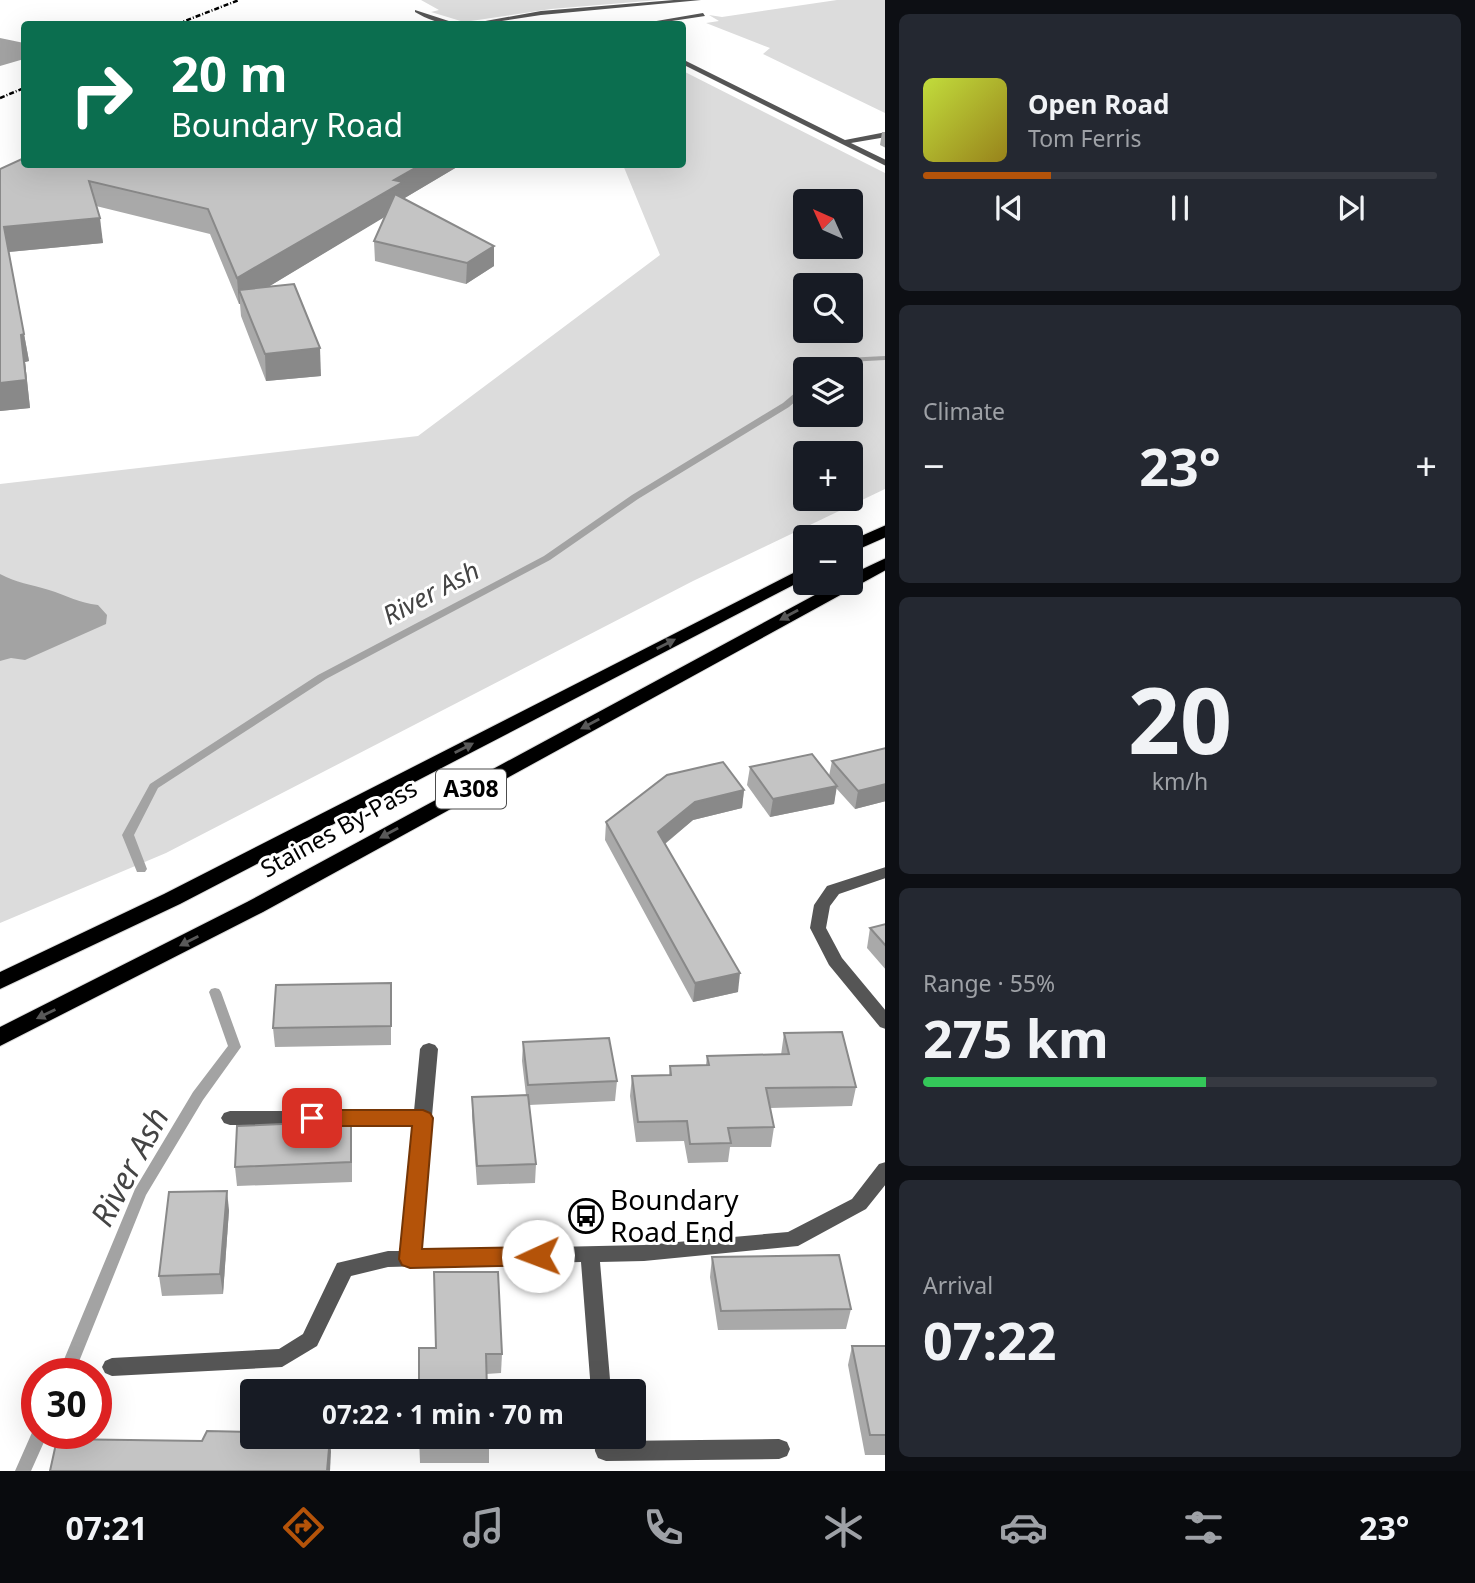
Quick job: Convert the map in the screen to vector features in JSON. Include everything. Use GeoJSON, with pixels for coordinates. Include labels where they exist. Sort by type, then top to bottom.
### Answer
{"type":"FeatureCollection","features":[{"type":"Feature","properties":{"kind":"highway"},"geometry":{"type":"LineString","coordinates":[[863,541],[885,530]]}},
{"type":"Feature","properties":{"kind":"highway","name":"Staines By-Pass"},"geometry":{"type":"LineString","coordinates":[[863,575],[885,563]]}},
{"type":"Feature","properties":{"kind":"highway","name":"Staines By-Pass"},"geometry":{"type":"LineString","coordinates":[[0,981],[184,892],[793,578]]}},
{"type":"Feature","properties":{"kind":"highway","name":"Staines By-Pass"},"geometry":{"type":"LineString","coordinates":[[0,1037],[256,908],[826,595]]}},
{"type":"Feature","properties":{"kind":"street"},"geometry":{"type":"LineString","coordinates":[[491,21],[541,13],[698,0]]}},
{"type":"Feature","properties":{"kind":"street"},"geometry":{"type":"LineString","coordinates":[[417,11],[442,21]]}},
{"type":"Feature","properties":{"kind":"street"},"geometry":{"type":"LineString","coordinates":[[662,21],[703,15]]}},
{"type":"Feature","properties":{"kind":"street"},"geometry":{"type":"LineString","coordinates":[[686,63],[885,164]]}},
{"type":"Feature","properties":{"kind":"street"},"geometry":{"type":"LineString","coordinates":[[842,143],[885,134]]}},
{"type":"Feature","properties":{"kind":"street"},"geometry":{"type":"LineString","coordinates":[[885,872],[833,890],[822,905],[818,928],[835,961],[885,1023]]}},
{"type":"Feature","properties":{"kind":"street"},"geometry":{"type":"LineString","coordinates":[[410,1259],[429,1049]]}},
{"type":"Feature","properties":{"kind":"street"},"geometry":{"type":"LineString","coordinates":[[230,1118],[423,1118]]}},
{"type":"Feature","properties":{"kind":"street"},"geometry":{"type":"LineString","coordinates":[[112,1367],[282,1358],[310,1340],[344,1269],[387,1259],[644,1253],[791,1240],[859,1204],[885,1169]]}},
{"type":"Feature","properties":{"kind":"street"},"geometry":{"type":"LineString","coordinates":[[590,1254],[600,1379]]}},
{"type":"Feature","properties":{"kind":"street"},"geometry":{"type":"LineString","coordinates":[[606,1449],[779,1449]]}},
{"type":"Feature","properties":{"kind":"shaded area"},"geometry":{"type":"Polygon","coordinates":[[[421,0],[659,0],[551,9],[471,21],[461,21],[431,12],[439,10],[421,0]]]}},
{"type":"Feature","properties":{"kind":"shaded area"},"geometry":{"type":"Polygon","coordinates":[[[837,0],[885,0],[885,113],[763,54],[770,48],[706,23],[719,21],[709,15],[722,17],[837,0]]]}},
{"type":"Feature","properties":{"kind":"shaded area"},"geometry":{"type":"Polygon","coordinates":[[[0,38],[21,42],[21,60],[0,66],[0,38]]]}},
{"type":"Feature","properties":{"kind":"shaded area"},"geometry":{"type":"Polygon","coordinates":[[[686,73],[885,173],[885,489],[863,500],[863,441],[793,441],[793,511],[839,511],[810,525],[793,525],[793,533],[693,581],[166,853],[0,923],[0,484],[418,436],[660,255],[624,168],[686,168],[686,73]]]}},
{"type":"Feature","properties":{"kind":"shaded area"},"geometry":{"type":"Polygon","coordinates":[[[0,574],[98,605],[107,615],[106,624],[25,660],[11,658],[0,661],[0,574]]]}},
{"type":"Feature","properties":{"kind":"building"},"geometry":{"type":"Polygon","coordinates":[[[21,159],[21,168],[415,168],[394,180],[403,182],[237,278],[208,209],[89,181],[100,218],[4,227],[24,334],[21,335],[26,380],[0,383],[0,169],[21,159]]]}},
{"type":"Feature","properties":{"kind":"building"},"geometry":{"type":"Polygon","coordinates":[[[395,194],[494,246],[467,263],[374,241],[395,194]]]}},
{"type":"Feature","properties":{"kind":"building"},"geometry":{"type":"Polygon","coordinates":[[[294,284],[320,348],[265,354],[239,290],[294,284]]]}},
{"type":"Feature","properties":{"kind":"building"},"geometry":{"type":"Polygon","coordinates":[[[885,748],[885,784],[858,791],[832,761],[885,748]]]}},
{"type":"Feature","properties":{"kind":"building"},"geometry":{"type":"Polygon","coordinates":[[[812,754],[837,786],[773,799],[750,767],[812,754]]]}},
{"type":"Feature","properties":{"kind":"building"},"geometry":{"type":"Polygon","coordinates":[[[723,762],[744,790],[695,802],[658,832],[740,973],[695,983],[606,822],[667,775],[723,762]]]}},
{"type":"Feature","properties":{"kind":"building"},"geometry":{"type":"Polygon","coordinates":[[[885,924],[885,945],[870,928],[885,924]]]}},
{"type":"Feature","properties":{"kind":"building"},"geometry":{"type":"Polygon","coordinates":[[[391,983],[391,1026],[273,1028],[276,985],[391,983]]]}},
{"type":"Feature","properties":{"kind":"building"},"geometry":{"type":"Polygon","coordinates":[[[842,1032],[856,1087],[766,1088],[774,1127],[728,1128],[731,1143],[690,1144],[687,1121],[638,1122],[632,1076],[671,1075],[670,1066],[709,1065],[707,1056],[789,1054],[784,1033],[842,1032]]]}},
{"type":"Feature","properties":{"kind":"building"},"geometry":{"type":"Polygon","coordinates":[[[609,1038],[617,1081],[528,1085],[523,1042],[609,1038]]]}},
{"type":"Feature","properties":{"kind":"building"},"geometry":{"type":"Polygon","coordinates":[[[528,1095],[536,1164],[477,1166],[472,1097],[528,1095]]]}},
{"type":"Feature","properties":{"kind":"building"},"geometry":{"type":"Polygon","coordinates":[[[351,1121],[351,1162],[235,1167],[237,1126],[351,1121]]]}},
{"type":"Feature","properties":{"kind":"building"},"geometry":{"type":"Polygon","coordinates":[[[227,1191],[220,1274],[159,1276],[169,1192],[227,1191]]]}},
{"type":"Feature","properties":{"kind":"building"},"geometry":{"type":"Polygon","coordinates":[[[839,1255],[851,1309],[721,1311],[712,1257],[839,1255]]]}},
{"type":"Feature","properties":{"kind":"building"},"geometry":{"type":"Polygon","coordinates":[[[434,1272],[498,1272],[502,1354],[486,1354],[487,1379],[419,1379],[419,1348],[436,1348],[434,1272]]]}},
{"type":"Feature","properties":{"kind":"building"},"geometry":{"type":"Polygon","coordinates":[[[852,1346],[885,1346],[885,1435],[870,1435],[852,1346]]]}},
{"type":"Feature","properties":{"kind":"building"},"geometry":{"type":"Polygon","coordinates":[[[207,1431],[240,1432],[240,1449],[329,1449],[327,1471],[50,1471],[55,1449],[112,1449],[112,1440],[202,1441],[207,1431]]]}},
{"type":"Feature","properties":{"kind":"waterway","name":"River Ash"},"geometry":{"type":"LineString","coordinates":[[863,359],[885,358]]}},
{"type":"Feature","properties":{"kind":"waterway","name":"River Ash"},"geometry":{"type":"LineString","coordinates":[[141,869],[128,835],[154,786],[322,677],[547,558],[635,497],[793,399]]}},
{"type":"Feature","properties":{"kind":"waterway","name":"River Ash"},"geometry":{"type":"LineString","coordinates":[[73,1358],[140,1193],[198,1096],[235,1047],[215,992]]}},
{"type":"Feature","properties":{"kind":"waterway","name":"River Ash"},"geometry":{"type":"LineString","coordinates":[[23,1471],[33,1449]]}},
{"type":"Feature","properties":{"kind":"railway"},"geometry":{"type":"LineString","coordinates":[[185,21],[239,0]]}},
{"type":"Feature","properties":{"kind":"railway"},"geometry":{"type":"LineString","coordinates":[[0,98],[21,89]]}},
{"type":"Feature","properties":{"kind":"place","name":"Boundary Road End"},"geometry":{"type":"Point","coordinates":[586,1216]}},
{"type":"Feature","properties":{"kind":"route"},"geometry":{"type":"LineString","coordinates":[[312,1118],[423,1118],[410,1259],[538,1256]]}}]}
